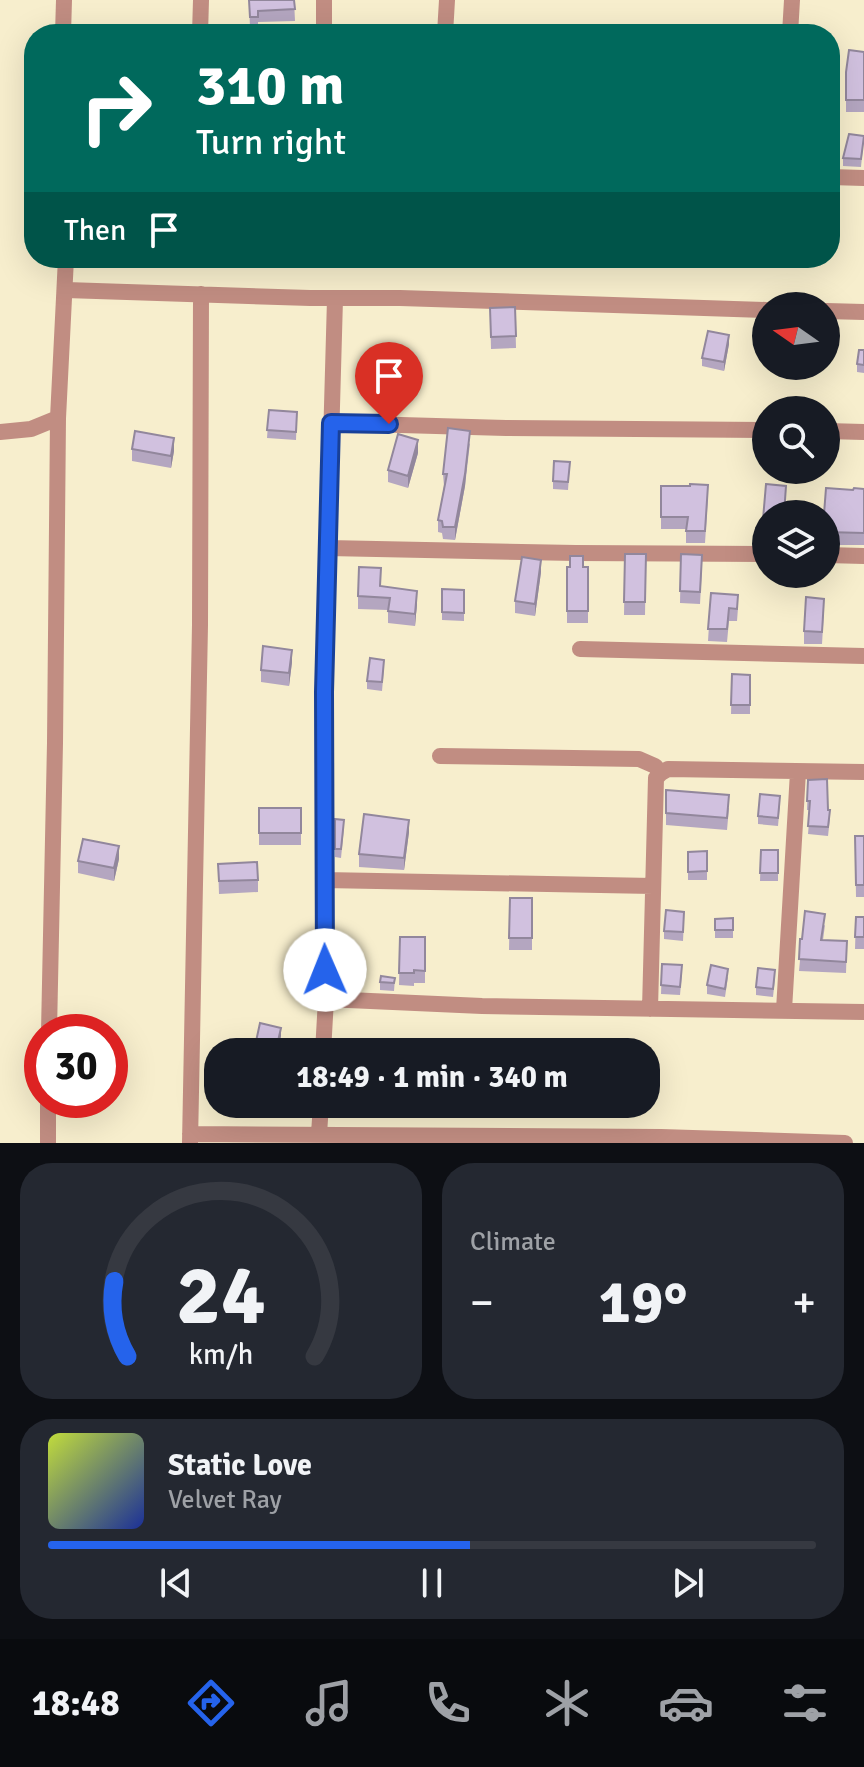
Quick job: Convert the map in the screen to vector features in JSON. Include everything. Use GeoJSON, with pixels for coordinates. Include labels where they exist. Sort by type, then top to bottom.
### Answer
{"type":"FeatureCollection","features":[{"type":"Feature","properties":{"kind":"street"},"geometry":{"type":"LineString","coordinates":[[63,24],[64,0]]}},
{"type":"Feature","properties":{"kind":"street"},"geometry":{"type":"LineString","coordinates":[[200,24],[201,0]]}},
{"type":"Feature","properties":{"kind":"street"},"geometry":{"type":"LineString","coordinates":[[324,0],[324,24]]}},
{"type":"Feature","properties":{"kind":"street"},"geometry":{"type":"LineString","coordinates":[[446,24],[447,0]]}},
{"type":"Feature","properties":{"kind":"street"},"geometry":{"type":"LineString","coordinates":[[791,24],[792,0]]}},
{"type":"Feature","properties":{"kind":"street"},"geometry":{"type":"LineString","coordinates":[[840,177],[864,178]]}},
{"type":"Feature","properties":{"kind":"street"},"geometry":{"type":"LineString","coordinates":[[49,1014],[58,418],[66,268]]}},
{"type":"Feature","properties":{"kind":"street"},"geometry":{"type":"LineString","coordinates":[[66,290],[752,310]]}},
{"type":"Feature","properties":{"kind":"street"},"geometry":{"type":"LineString","coordinates":[[201,294],[200,657],[190,1138],[319,1134],[845,1143]]}},
{"type":"Feature","properties":{"kind":"street"},"geometry":{"type":"LineString","coordinates":[[324,1038],[324,692],[335,299]]}},
{"type":"Feature","properties":{"kind":"street"},"geometry":{"type":"LineString","coordinates":[[840,311],[864,312]]}},
{"type":"Feature","properties":{"kind":"street"},"geometry":{"type":"LineString","coordinates":[[0,432],[31,429],[58,418]]}},
{"type":"Feature","properties":{"kind":"street"},"geometry":{"type":"LineString","coordinates":[[331,423],[752,430]]}},
{"type":"Feature","properties":{"kind":"street"},"geometry":{"type":"LineString","coordinates":[[840,431],[864,432]]}},
{"type":"Feature","properties":{"kind":"street"},"geometry":{"type":"LineString","coordinates":[[328,548],[752,554]]}},
{"type":"Feature","properties":{"kind":"street"},"geometry":{"type":"LineString","coordinates":[[840,555],[864,556]]}},
{"type":"Feature","properties":{"kind":"street"},"geometry":{"type":"LineString","coordinates":[[580,649],[864,656]]}},
{"type":"Feature","properties":{"kind":"street"},"geometry":{"type":"LineString","coordinates":[[440,756],[639,759],[655,766],[661,773]]}},
{"type":"Feature","properties":{"kind":"street"},"geometry":{"type":"LineString","coordinates":[[650,1009],[656,778],[668,769],[864,772]]}},
{"type":"Feature","properties":{"kind":"street"},"geometry":{"type":"LineString","coordinates":[[784,1010],[798,772]]}},
{"type":"Feature","properties":{"kind":"street"},"geometry":{"type":"LineString","coordinates":[[324,880],[653,886]]}},
{"type":"Feature","properties":{"kind":"street"},"geometry":{"type":"LineString","coordinates":[[326,999],[482,1006],[864,1012]]}},
{"type":"Feature","properties":{"kind":"street"},"geometry":{"type":"LineString","coordinates":[[48,1118],[48,1143]]}},
{"type":"Feature","properties":{"kind":"street"},"geometry":{"type":"LineString","coordinates":[[319,1134],[320,1118]]}},
{"type":"Feature","properties":{"kind":"building"},"geometry":{"type":"Polygon","coordinates":[[[249,0],[294,0],[295,9],[258,11],[258,17],[250,17],[249,0]]]}},
{"type":"Feature","properties":{"kind":"building"},"geometry":{"type":"Polygon","coordinates":[[[849,50],[864,52],[864,100],[846,100],[849,50]]]}},
{"type":"Feature","properties":{"kind":"building"},"geometry":{"type":"Polygon","coordinates":[[[849,134],[864,136],[861,159],[843,158],[849,134]]]}},
{"type":"Feature","properties":{"kind":"building"},"geometry":{"type":"Polygon","coordinates":[[[515,307],[516,336],[491,337],[490,308],[515,307]]]}},
{"type":"Feature","properties":{"kind":"building"},"geometry":{"type":"Polygon","coordinates":[[[708,331],[729,335],[724,362],[702,358],[708,331]]]}},
{"type":"Feature","properties":{"kind":"building"},"geometry":{"type":"Polygon","coordinates":[[[859,350],[864,350],[864,365],[857,364],[859,350]]]}},
{"type":"Feature","properties":{"kind":"building"},"geometry":{"type":"Polygon","coordinates":[[[269,410],[297,412],[296,432],[267,430],[269,410]]]}},
{"type":"Feature","properties":{"kind":"building"},"geometry":{"type":"Polygon","coordinates":[[[448,428],[470,431],[455,527],[443,527],[442,521],[438,520],[447,474],[443,474],[448,428]]]}},
{"type":"Feature","properties":{"kind":"building"},"geometry":{"type":"Polygon","coordinates":[[[135,431],[174,438],[171,456],[132,449],[135,431]]]}},
{"type":"Feature","properties":{"kind":"building"},"geometry":{"type":"Polygon","coordinates":[[[398,434],[418,440],[408,476],[388,470],[398,434]]]}},
{"type":"Feature","properties":{"kind":"building"},"geometry":{"type":"Polygon","coordinates":[[[554,461],[570,462],[568,482],[553,481],[554,461]]]}},
{"type":"Feature","properties":{"kind":"building"},"geometry":{"type":"Polygon","coordinates":[[[766,484],[786,486],[785,500],[765,500],[766,484]]]}},
{"type":"Feature","properties":{"kind":"building"},"geometry":{"type":"Polygon","coordinates":[[[708,485],[705,531],[686,531],[688,517],[661,517],[661,486],[708,485]]]}},
{"type":"Feature","properties":{"kind":"building"},"geometry":{"type":"Polygon","coordinates":[[[826,488],[864,489],[864,533],[840,532],[840,500],[825,500],[826,488]]]}},
{"type":"Feature","properties":{"kind":"building"},"geometry":{"type":"Polygon","coordinates":[[[625,554],[646,554],[645,602],[624,602],[625,554]]]}},
{"type":"Feature","properties":{"kind":"building"},"geometry":{"type":"Polygon","coordinates":[[[681,554],[702,555],[700,592],[680,591],[681,554]]]}},
{"type":"Feature","properties":{"kind":"building"},"geometry":{"type":"Polygon","coordinates":[[[570,556],[583,556],[583,567],[588,567],[588,611],[567,611],[570,556]]]}},
{"type":"Feature","properties":{"kind":"building"},"geometry":{"type":"Polygon","coordinates":[[[522,557],[541,560],[535,604],[515,601],[522,557]]]}},
{"type":"Feature","properties":{"kind":"building"},"geometry":{"type":"Polygon","coordinates":[[[359,567],[381,568],[380,586],[417,591],[415,614],[388,611],[390,598],[358,596],[359,567]]]}},
{"type":"Feature","properties":{"kind":"building"},"geometry":{"type":"Polygon","coordinates":[[[442,589],[464,590],[464,613],[442,612],[442,589]]]}},
{"type":"Feature","properties":{"kind":"building"},"geometry":{"type":"Polygon","coordinates":[[[711,593],[738,595],[737,609],[729,608],[727,629],[708,629],[711,593]]]}},
{"type":"Feature","properties":{"kind":"building"},"geometry":{"type":"Polygon","coordinates":[[[806,597],[824,599],[822,632],[804,631],[806,597]]]}},
{"type":"Feature","properties":{"kind":"building"},"geometry":{"type":"Polygon","coordinates":[[[263,646],[292,650],[289,673],[261,670],[263,646]]]}},
{"type":"Feature","properties":{"kind":"building"},"geometry":{"type":"Polygon","coordinates":[[[370,658],[384,660],[382,682],[367,681],[370,658]]]}},
{"type":"Feature","properties":{"kind":"building"},"geometry":{"type":"Polygon","coordinates":[[[732,674],[750,675],[750,705],[731,705],[732,674]]]}},
{"type":"Feature","properties":{"kind":"building"},"geometry":{"type":"Polygon","coordinates":[[[827,779],[828,827],[808,826],[808,780],[827,779]]]}},
{"type":"Feature","properties":{"kind":"building"},"geometry":{"type":"Polygon","coordinates":[[[666,790],[729,795],[727,818],[666,813],[666,790]]]}},
{"type":"Feature","properties":{"kind":"building"},"geometry":{"type":"Polygon","coordinates":[[[760,794],[780,796],[778,818],[758,816],[760,794]]]}},
{"type":"Feature","properties":{"kind":"building"},"geometry":{"type":"Polygon","coordinates":[[[259,808],[301,808],[301,833],[259,833],[259,808]]]}},
{"type":"Feature","properties":{"kind":"building"},"geometry":{"type":"Polygon","coordinates":[[[364,814],[409,820],[404,858],[359,854],[364,814]]]}},
{"type":"Feature","properties":{"kind":"building"},"geometry":{"type":"Polygon","coordinates":[[[335,819],[344,820],[341,849],[335,849],[335,819]]]}},
{"type":"Feature","properties":{"kind":"building"},"geometry":{"type":"Polygon","coordinates":[[[855,836],[864,836],[864,885],[856,885],[855,836]]]}},
{"type":"Feature","properties":{"kind":"building"},"geometry":{"type":"Polygon","coordinates":[[[83,839],[119,846],[114,868],[78,861],[83,839]]]}},
{"type":"Feature","properties":{"kind":"building"},"geometry":{"type":"Polygon","coordinates":[[[761,850],[778,850],[778,873],[760,873],[761,850]]]}},
{"type":"Feature","properties":{"kind":"building"},"geometry":{"type":"Polygon","coordinates":[[[707,851],[707,871],[688,872],[688,852],[707,851]]]}},
{"type":"Feature","properties":{"kind":"building"},"geometry":{"type":"Polygon","coordinates":[[[257,862],[258,880],[219,881],[218,864],[257,862]]]}},
{"type":"Feature","properties":{"kind":"building"},"geometry":{"type":"Polygon","coordinates":[[[510,898],[532,898],[532,938],[509,938],[510,898]]]}},
{"type":"Feature","properties":{"kind":"building"},"geometry":{"type":"Polygon","coordinates":[[[666,910],[684,912],[683,932],[664,931],[666,910]]]}},
{"type":"Feature","properties":{"kind":"building"},"geometry":{"type":"Polygon","coordinates":[[[805,911],[825,914],[821,940],[847,941],[846,962],[799,959],[805,911]]]}},
{"type":"Feature","properties":{"kind":"building"},"geometry":{"type":"Polygon","coordinates":[[[856,917],[864,917],[864,937],[855,937],[856,917]]]}},
{"type":"Feature","properties":{"kind":"building"},"geometry":{"type":"Polygon","coordinates":[[[733,918],[733,930],[715,930],[715,919],[733,918]]]}},
{"type":"Feature","properties":{"kind":"building"},"geometry":{"type":"Polygon","coordinates":[[[400,937],[425,937],[425,971],[399,973],[400,937]]]}},
{"type":"Feature","properties":{"kind":"building"},"geometry":{"type":"Polygon","coordinates":[[[662,964],[682,965],[680,987],[661,985],[662,964]]]}},
{"type":"Feature","properties":{"kind":"building"},"geometry":{"type":"Polygon","coordinates":[[[711,965],[728,969],[725,989],[707,985],[711,965]]]}},
{"type":"Feature","properties":{"kind":"building"},"geometry":{"type":"Polygon","coordinates":[[[758,968],[775,970],[773,989],[756,987],[758,968]]]}},
{"type":"Feature","properties":{"kind":"building"},"geometry":{"type":"Polygon","coordinates":[[[381,976],[395,978],[394,983],[380,982],[381,976]]]}},
{"type":"Feature","properties":{"kind":"building"},"geometry":{"type":"Polygon","coordinates":[[[260,1023],[281,1028],[279,1038],[257,1038],[260,1023]]]}},
{"type":"Feature","properties":{"kind":"route"},"geometry":{"type":"LineString","coordinates":[[325,970],[324,692],[331,423],[389,424]]}}]}
